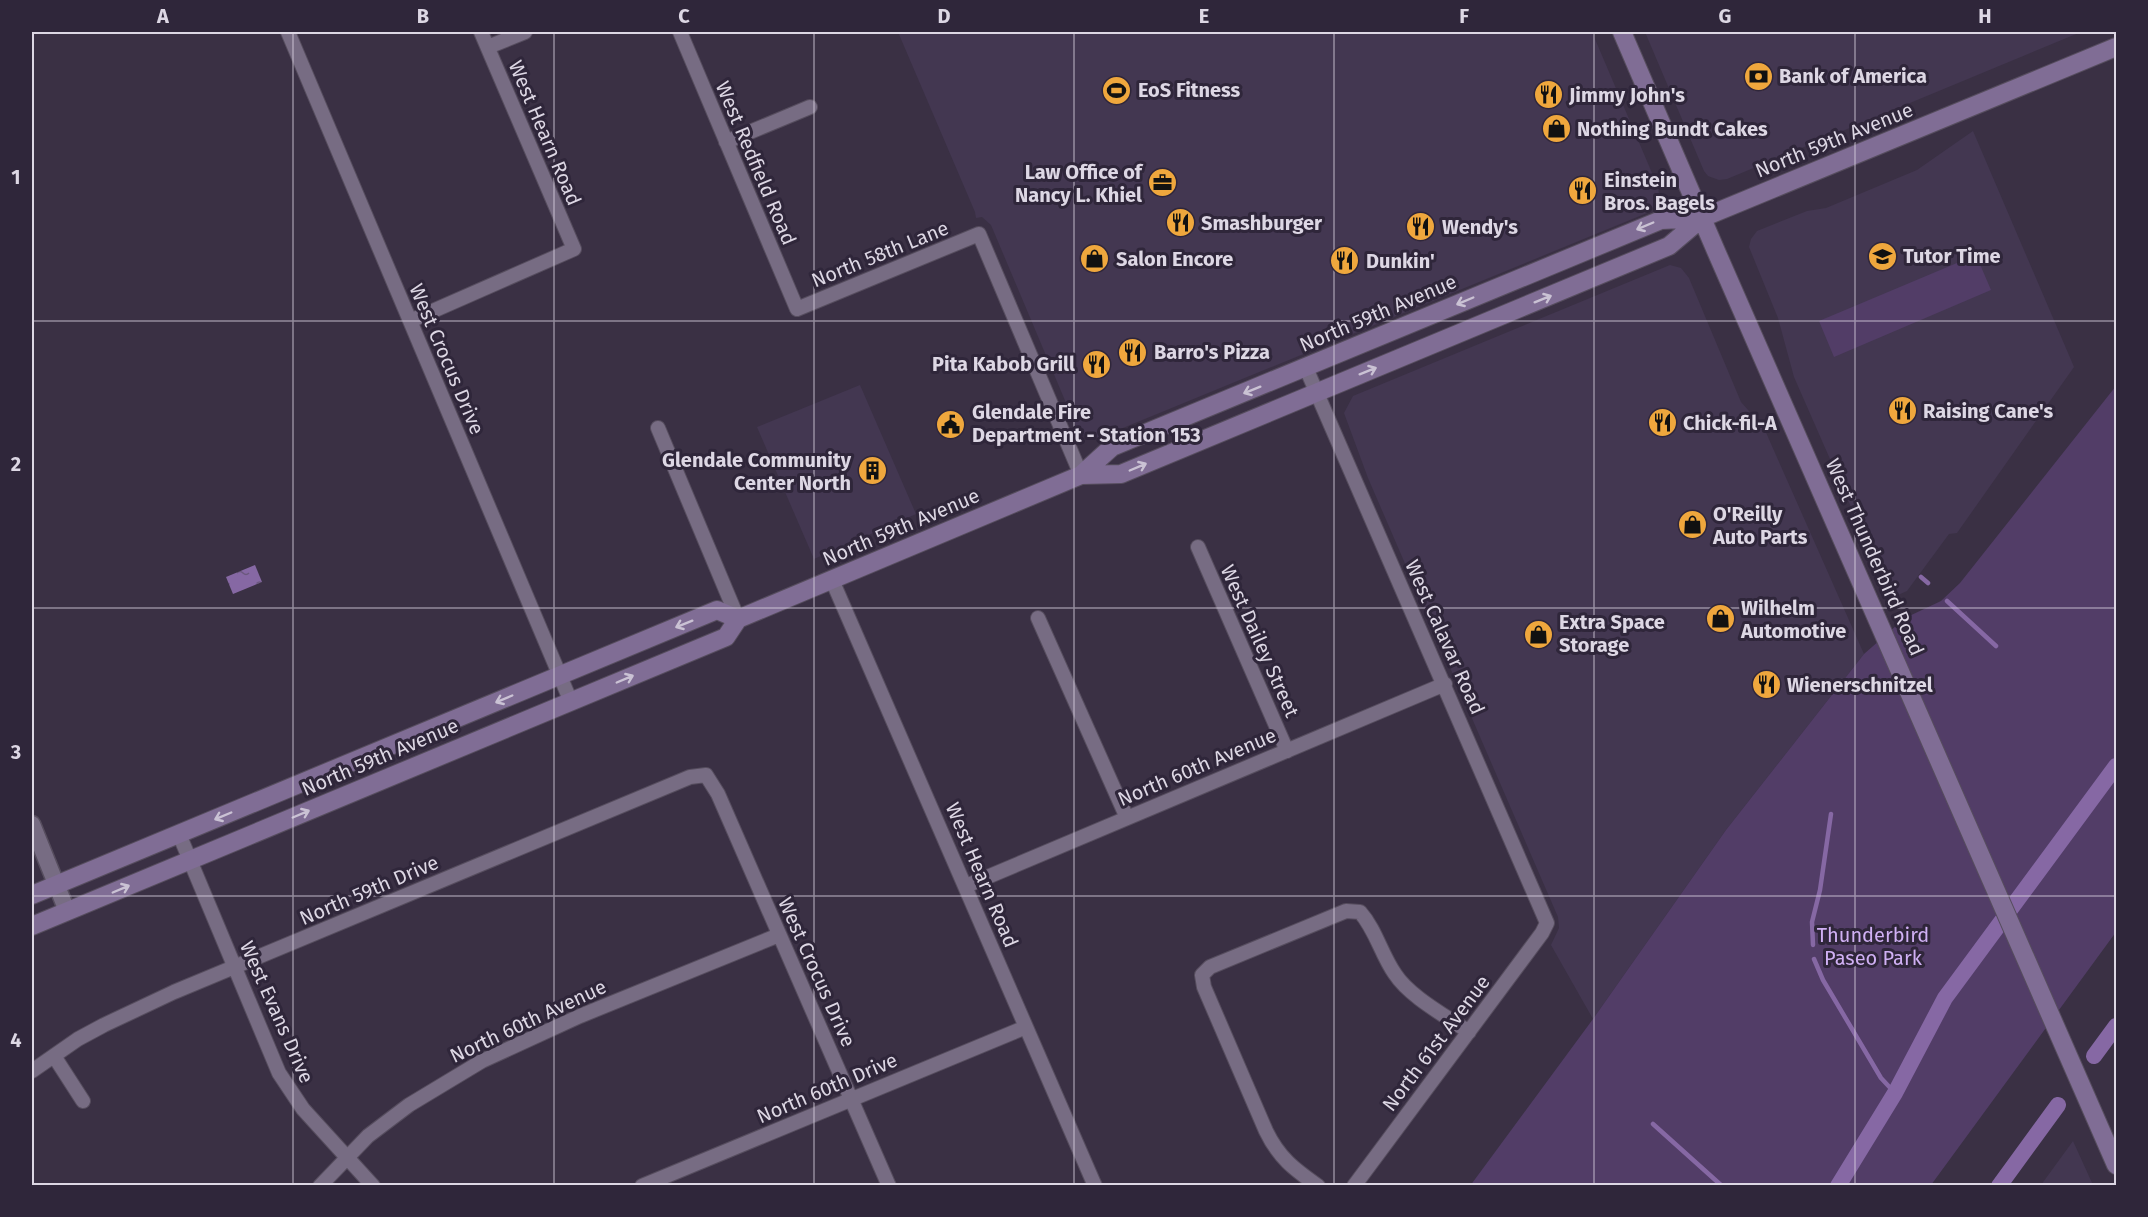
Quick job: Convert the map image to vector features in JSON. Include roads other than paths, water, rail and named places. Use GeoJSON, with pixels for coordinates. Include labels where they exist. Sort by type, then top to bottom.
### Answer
{"type":"FeatureCollection","features":[{"type":"Feature","properties":{"kind":"main road","name":"West Thunderbird Road"},"geometry":{"type":"LineString","coordinates":[[1622,32],[2116,1165]]}},
{"type":"Feature","properties":{"kind":"main road","name":"North 59th Avenue"},"geometry":{"type":"LineString","coordinates":[[1081,475],[1121,474],[1669,246],[1702,218],[2116,48]]}},
{"type":"Feature","properties":{"kind":"main road","name":"North 59th Avenue"},"geometry":{"type":"LineString","coordinates":[[32,926],[726,637],[738,619],[1081,475],[1112,447],[1661,220],[1702,218]]}},
{"type":"Feature","properties":{"kind":"main road"},"geometry":{"type":"LineString","coordinates":[[1454,336],[1471,317],[1501,304],[1509,294],[1508,283]]}},
{"type":"Feature","properties":{"kind":"main road","name":"North 59th Avenue"},"geometry":{"type":"LineString","coordinates":[[32,895],[717,610],[738,619]]}},
{"type":"Feature","properties":{"kind":"street","name":"West Crocus Drive"},"geometry":{"type":"LineString","coordinates":[[288,32],[571,702]]}},
{"type":"Feature","properties":{"kind":"street","name":"West Hearn Road"},"geometry":{"type":"LineString","coordinates":[[410,321],[574,249],[481,32]]}},
{"type":"Feature","properties":{"kind":"street"},"geometry":{"type":"LineString","coordinates":[[488,47],[525,32]]}},
{"type":"Feature","properties":{"kind":"street","name":"West Redfield Road"},"geometry":{"type":"LineString","coordinates":[[680,32],[797,309]]}},
{"type":"Feature","properties":{"kind":"street"},"geometry":{"type":"LineString","coordinates":[[726,142],[810,106]]}},
{"type":"Feature","properties":{"kind":"street","name":"North 58th Lane"},"geometry":{"type":"LineString","coordinates":[[797,309],[979,234],[1081,475]]}},
{"type":"Feature","properties":{"kind":"street","name":"West Calavar Road"},"geometry":{"type":"LineString","coordinates":[[1306,368],[1547,923]]}},
{"type":"Feature","properties":{"kind":"street"},"geometry":{"type":"LineString","coordinates":[[658,428],[738,619]]}},
{"type":"Feature","properties":{"kind":"street","name":"West Dailey Street"},"geometry":{"type":"LineString","coordinates":[[1198,547],[1287,751]]}},
{"type":"Feature","properties":{"kind":"street","name":"West Hearn Road"},"geometry":{"type":"LineString","coordinates":[[832,580],[1095,1185]]}},
{"type":"Feature","properties":{"kind":"street"},"geometry":{"type":"LineString","coordinates":[[1038,618],[1127,818]]}},
{"type":"Feature","properties":{"kind":"street","name":"North 60th Avenue"},"geometry":{"type":"LineString","coordinates":[[966,886],[1445,684]]}},
{"type":"Feature","properties":{"kind":"street","name":"West Crocus Drive"},"geometry":{"type":"LineString","coordinates":[[706,775],[718,794],[889,1185]]}},
{"type":"Feature","properties":{"kind":"street","name":"North 59th Drive"},"geometry":{"type":"LineString","coordinates":[[32,1071],[78,1039],[121,1016],[690,777],[706,775]]}},
{"type":"Feature","properties":{"kind":"street"},"geometry":{"type":"LineString","coordinates":[[32,824],[67,911]]}},
{"type":"Feature","properties":{"kind":"street","name":"West Evans Drive"},"geometry":{"type":"LineString","coordinates":[[179,834],[279,1073],[303,1108],[373,1185]]}},
{"type":"Feature","properties":{"kind":"street"},"geometry":{"type":"LineString","coordinates":[[1318,1185],[1289,1165],[1274,1148],[1204,987],[1202,975],[1210,967],[1346,911],[1360,912],[1368,921],[1396,977],[1414,994],[1469,1032]]}},
{"type":"Feature","properties":{"kind":"street","name":"North 61st Avenue"},"geometry":{"type":"LineString","coordinates":[[1354,1185],[1542,933],[1547,923]]}},
{"type":"Feature","properties":{"kind":"street","name":"North 60th Avenue"},"geometry":{"type":"LineString","coordinates":[[320,1185],[369,1136],[409,1105],[482,1061],[580,1016],[779,935]]}},
{"type":"Feature","properties":{"kind":"street","name":"North 60th Drive"},"geometry":{"type":"LineString","coordinates":[[642,1185],[1026,1027]]}},
{"type":"Feature","properties":{"kind":"street"},"geometry":{"type":"LineString","coordinates":[[54,1056],[83,1101]]}},
{"type":"Feature","properties":{"kind":"water"},"geometry":{"type":"Polygon","coordinates":[[[255,565],[262,582],[233,594],[226,577],[255,565]]]}},
{"type":"Feature","properties":{"kind":"waterway"},"geometry":{"type":"LineString","coordinates":[[1921,577],[1928,583]]}},
{"type":"Feature","properties":{"kind":"waterway"},"geometry":{"type":"LineString","coordinates":[[1947,601],[1996,646]]}},
{"type":"Feature","properties":{"kind":"waterway"},"geometry":{"type":"LineString","coordinates":[[1838,1186],[1895,1093],[1945,998],[2116,766]]}},
{"type":"Feature","properties":{"kind":"waterway"},"geometry":{"type":"LineString","coordinates":[[1813,945],[1812,922],[1820,890],[1831,814]]}},
{"type":"Feature","properties":{"kind":"waterway"},"geometry":{"type":"LineString","coordinates":[[1814,959],[1823,980],[1881,1078],[1895,1093]]}},
{"type":"Feature","properties":{"kind":"waterway"},"geometry":{"type":"LineString","coordinates":[[2094,1056],[2116,1026]]}},
{"type":"Feature","properties":{"kind":"waterway"},"geometry":{"type":"LineString","coordinates":[[1999,1186],[2058,1105]]}},
{"type":"Feature","properties":{"kind":"waterway"},"geometry":{"type":"LineString","coordinates":[[1653,1124],[1722,1186]]}},
{"type":"Feature","properties":{"kind":"place","name":"Bank of America"},"geometry":{"type":"Point","coordinates":[1758,76]}},
{"type":"Feature","properties":{"kind":"place","name":"EoS Fitness"},"geometry":{"type":"Point","coordinates":[1117,90]}},
{"type":"Feature","properties":{"kind":"place","name":"Jimmy John's"},"geometry":{"type":"Point","coordinates":[1548,95]}},
{"type":"Feature","properties":{"kind":"place","name":"Nothing Bundt Cakes"},"geometry":{"type":"Point","coordinates":[1556,129]}},
{"type":"Feature","properties":{"kind":"place","name":"Law Office of Nancy L. Khiel"},"geometry":{"type":"Point","coordinates":[1163,183]}},
{"type":"Feature","properties":{"kind":"place","name":"Einstein Bros. Bagels"},"geometry":{"type":"Point","coordinates":[1583,191]}},
{"type":"Feature","properties":{"kind":"place","name":"Smashburger"},"geometry":{"type":"Point","coordinates":[1180,223]}},
{"type":"Feature","properties":{"kind":"place","name":"Wendy's"},"geometry":{"type":"Point","coordinates":[1421,227]}},
{"type":"Feature","properties":{"kind":"place","name":"Tutor Time"},"geometry":{"type":"Point","coordinates":[1882,256]}},
{"type":"Feature","properties":{"kind":"place","name":"Salon Encore"},"geometry":{"type":"Point","coordinates":[1095,259]}},
{"type":"Feature","properties":{"kind":"place","name":"Dunkin'"},"geometry":{"type":"Point","coordinates":[1345,261]}},
{"type":"Feature","properties":{"kind":"place","name":"Barro's Pizza"},"geometry":{"type":"Point","coordinates":[1133,352]}},
{"type":"Feature","properties":{"kind":"place","name":"Pita Kabob Grill"},"geometry":{"type":"Point","coordinates":[1096,364]}},
{"type":"Feature","properties":{"kind":"place","name":"Raising Cane's"},"geometry":{"type":"Point","coordinates":[1902,411]}},
{"type":"Feature","properties":{"kind":"place","name":"Chick-fil-A"},"geometry":{"type":"Point","coordinates":[1662,423]}},
{"type":"Feature","properties":{"kind":"place","name":"Glendale Fire Department - Station 153"},"geometry":{"type":"Point","coordinates":[951,424]}},
{"type":"Feature","properties":{"kind":"place","name":"Glendale Community Center North"},"geometry":{"type":"Point","coordinates":[872,471]}},
{"type":"Feature","properties":{"kind":"place","name":"O'Reilly Auto Parts"},"geometry":{"type":"Point","coordinates":[1692,525]}},
{"type":"Feature","properties":{"kind":"place","name":"Wilhelm Automotive"},"geometry":{"type":"Point","coordinates":[1720,619]}},
{"type":"Feature","properties":{"kind":"place","name":"Extra Space Storage"},"geometry":{"type":"Point","coordinates":[1538,634]}},
{"type":"Feature","properties":{"kind":"place","name":"Wienerschnitzel"},"geometry":{"type":"Point","coordinates":[1766,685]}},
{"type":"Feature","properties":{"kind":"park label","name":"Thunderbird Paseo Park"},"geometry":{"type":"Point","coordinates":[1873,946]}}]}
